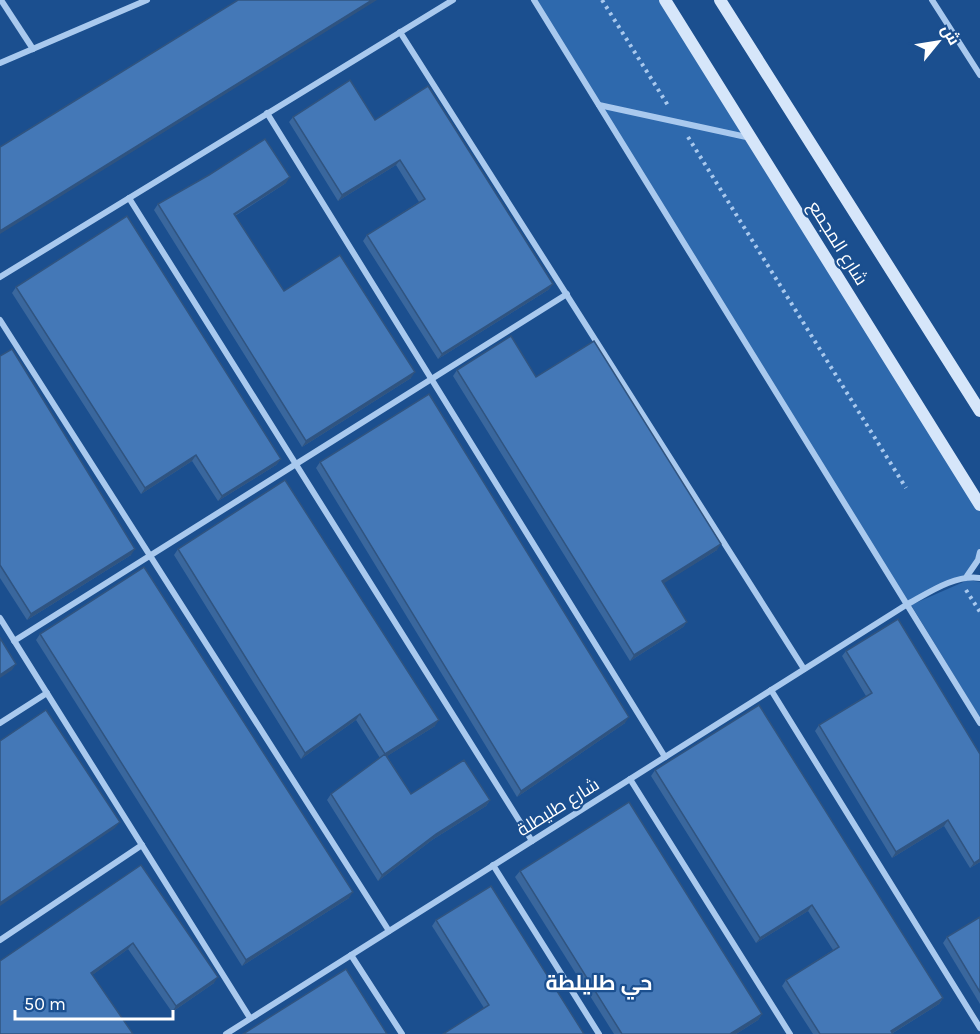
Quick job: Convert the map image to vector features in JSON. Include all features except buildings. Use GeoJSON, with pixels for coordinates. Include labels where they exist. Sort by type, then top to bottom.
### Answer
{"type":"FeatureCollection","features":[{"type":"Feature","properties":{"kind":"street"},"geometry":{"type":"LineString","coordinates":[[1,0],[33,49]]}},
{"type":"Feature","properties":{"kind":"street"},"geometry":{"type":"LineString","coordinates":[[0,63],[132,3],[147,0]]}},
{"type":"Feature","properties":{"kind":"street"},"geometry":{"type":"LineString","coordinates":[[0,277],[453,0]]}},
{"type":"Feature","properties":{"kind":"street"},"geometry":{"type":"LineString","coordinates":[[534,0],[980,723]]}},
{"type":"Feature","properties":{"kind":"street","name":"شارع المجمع"},"geometry":{"type":"LineString","coordinates":[[664,0],[980,505]]}},
{"type":"Feature","properties":{"kind":"street","name":"شارع المجمع"},"geometry":{"type":"LineString","coordinates":[[720,0],[980,411]]}},
{"type":"Feature","properties":{"kind":"street"},"geometry":{"type":"LineString","coordinates":[[932,0],[980,75]]}},
{"type":"Feature","properties":{"kind":"street"},"geometry":{"type":"LineString","coordinates":[[400,32],[804,669]]}},
{"type":"Feature","properties":{"kind":"street"},"geometry":{"type":"LineString","coordinates":[[599,105],[751,138]]}},
{"type":"Feature","properties":{"kind":"street"},"geometry":{"type":"LineString","coordinates":[[267,113],[665,757]]}},
{"type":"Feature","properties":{"kind":"street"},"geometry":{"type":"LineString","coordinates":[[129,198],[532,841]]}},
{"type":"Feature","properties":{"kind":"street"},"geometry":{"type":"LineString","coordinates":[[14,641],[567,294]]}},
{"type":"Feature","properties":{"kind":"street"},"geometry":{"type":"LineString","coordinates":[[0,320],[389,931]]}},
{"type":"Feature","properties":{"kind":"street"},"geometry":{"type":"LineString","coordinates":[[980,552],[978,561],[967,576],[980,578]]}},
{"type":"Feature","properties":{"kind":"street","name":"شارع طليطلة"},"geometry":{"type":"LineString","coordinates":[[226,1034],[906,605],[935,589],[967,576]]}},
{"type":"Feature","properties":{"kind":"street"},"geometry":{"type":"LineString","coordinates":[[0,618],[250,1018]]}},
{"type":"Feature","properties":{"kind":"street"},"geometry":{"type":"LineString","coordinates":[[771,690],[980,1028]]}},
{"type":"Feature","properties":{"kind":"street"},"geometry":{"type":"LineString","coordinates":[[0,723],[47,693]]}},
{"type":"Feature","properties":{"kind":"street"},"geometry":{"type":"LineString","coordinates":[[630,778],[790,1034]]}},
{"type":"Feature","properties":{"kind":"street"},"geometry":{"type":"LineString","coordinates":[[0,940],[142,845]]}},
{"type":"Feature","properties":{"kind":"street"},"geometry":{"type":"LineString","coordinates":[[493,865],[599,1034]]}},
{"type":"Feature","properties":{"kind":"street"},"geometry":{"type":"LineString","coordinates":[[351,955],[402,1034]]}},
{"type":"Feature","properties":{"kind":"path"},"geometry":{"type":"LineString","coordinates":[[602,0],[906,488]]}},
{"type":"Feature","properties":{"kind":"path"},"geometry":{"type":"LineString","coordinates":[[959,579],[980,612]]}},
{"type":"Feature","properties":{"kind":"shaded area"},"geometry":{"type":"Polygon","coordinates":[[[533,0],[663,0],[980,505],[980,550],[967,576],[906,605],[533,0]]]}},
{"type":"Feature","properties":{"kind":"shaded area"},"geometry":{"type":"Polygon","coordinates":[[[968,580],[980,582],[980,718],[911,605],[968,580]]]}},
{"type":"Feature","properties":{"kind":"district","name":"حي طليلطة"},"geometry":{"type":"Point","coordinates":[599,983]}}]}
